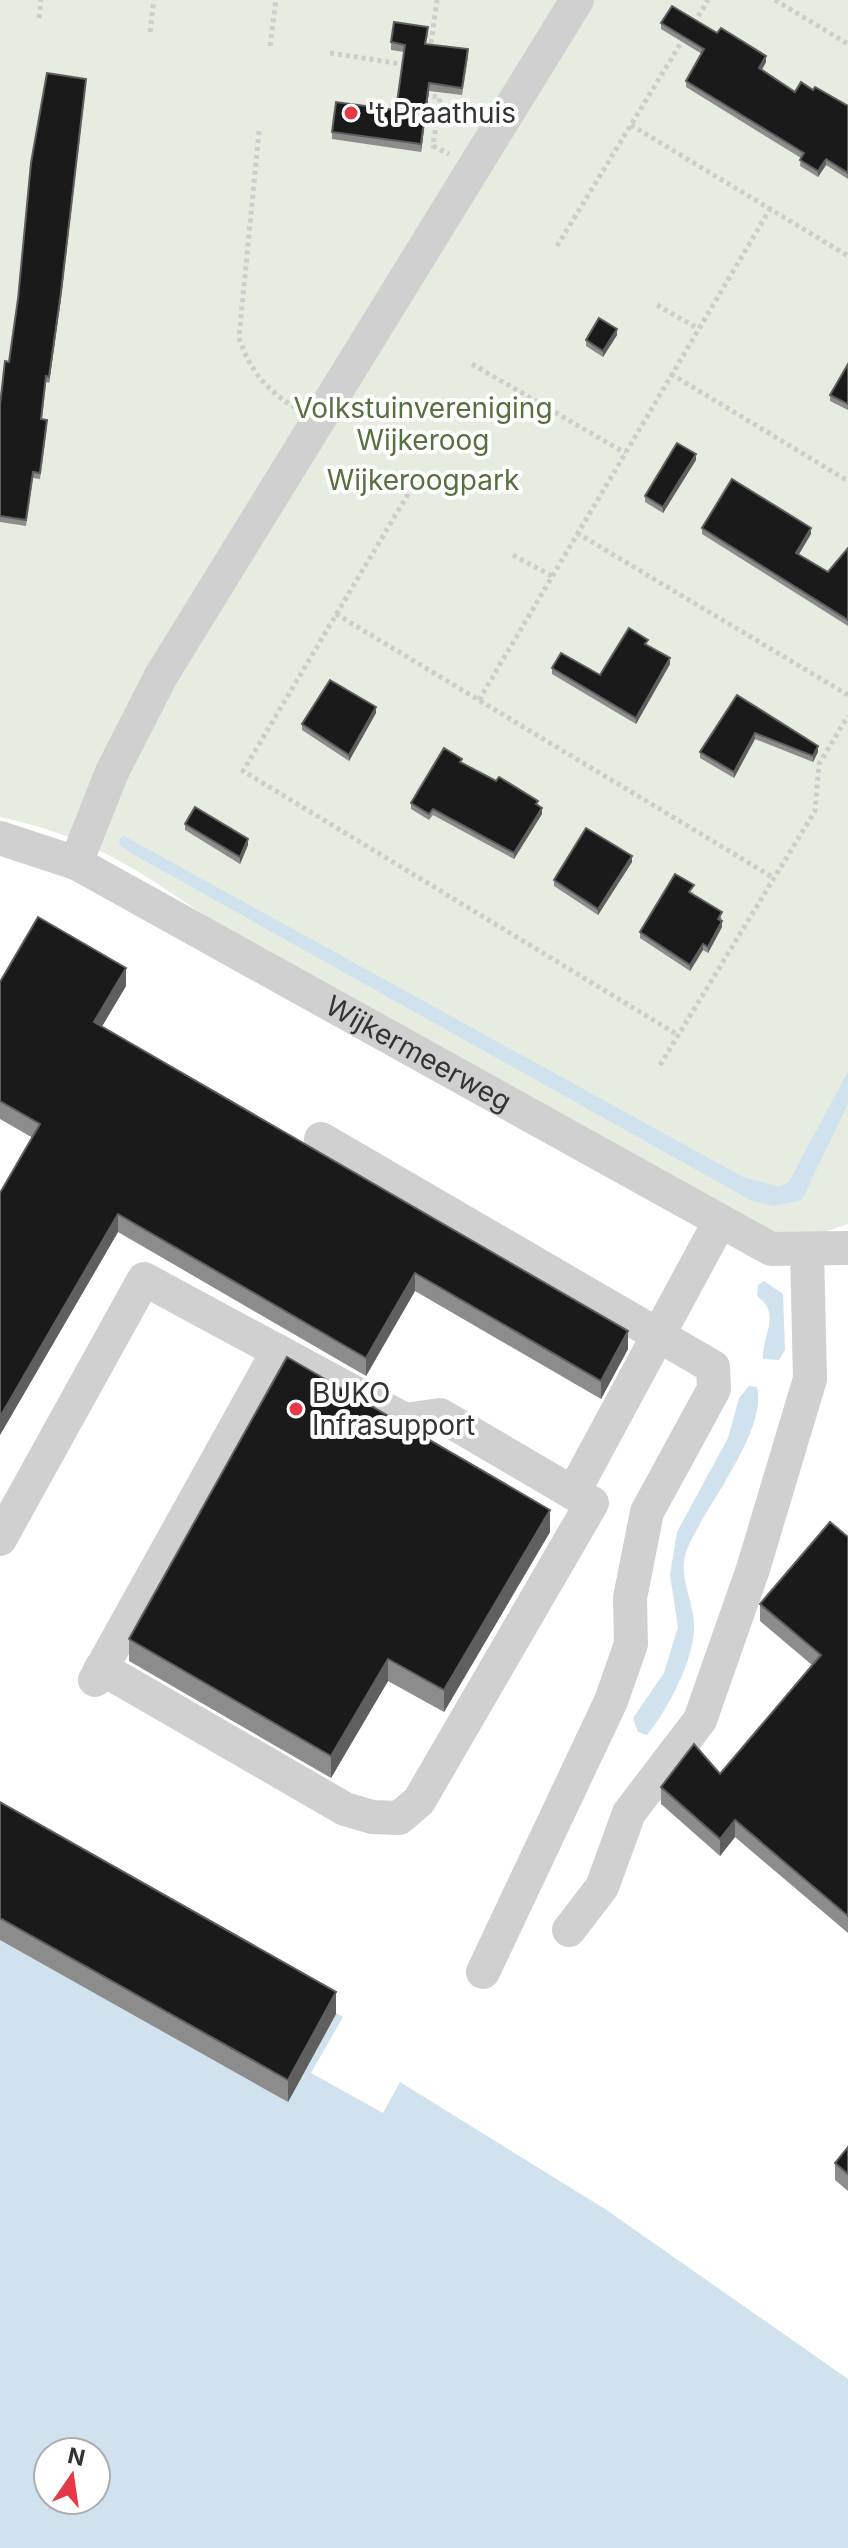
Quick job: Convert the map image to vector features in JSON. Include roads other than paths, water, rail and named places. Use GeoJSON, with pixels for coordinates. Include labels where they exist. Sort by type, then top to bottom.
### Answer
{"type":"FeatureCollection","features":[{"type":"Feature","properties":{"kind":"street"},"geometry":{"type":"LineString","coordinates":[[76,863],[112,772],[161,676],[577,0]]}},
{"type":"Feature","properties":{"kind":"street","name":"Wijkermeerweg"},"geometry":{"type":"LineString","coordinates":[[0,838],[76,863],[771,1249],[831,1249]]}},
{"type":"Feature","properties":{"kind":"street"},"geometry":{"type":"LineString","coordinates":[[321,1139],[713,1367],[714,1389],[647,1512],[630,1598],[631,1644],[611,1701],[483,1972]]}},
{"type":"Feature","properties":{"kind":"street"},"geometry":{"type":"LineString","coordinates":[[573,1493],[720,1221]]}},
{"type":"Feature","properties":{"kind":"street"},"geometry":{"type":"LineString","coordinates":[[569,1930],[602,1887],[629,1813],[700,1720],[753,1569],[810,1379],[831,1249]]}},
{"type":"Feature","properties":{"kind":"street"},"geometry":{"type":"LineString","coordinates":[[0,1539],[144,1279],[278,1351],[405,1420],[440,1415],[592,1503],[419,1801],[399,1818],[372,1817],[345,1809],[98,1674],[278,1351]]}},
{"type":"Feature","properties":{"kind":"water"},"geometry":{"type":"Polygon","coordinates":[[[124,836],[743,1177],[779,1187],[789,1182],[848,1071],[848,1104],[802,1200],[774,1206],[752,1201],[131,853],[120,845],[119,839],[124,836]]]}},
{"type":"Feature","properties":{"kind":"water"},"geometry":{"type":"Polygon","coordinates":[[[764,1281],[783,1294],[785,1350],[779,1360],[763,1359],[770,1318],[764,1303],[757,1296],[758,1285],[764,1281]]]}},
{"type":"Feature","properties":{"kind":"water"},"geometry":{"type":"Polygon","coordinates":[[[749,1386],[757,1387],[758,1405],[753,1425],[733,1468],[696,1530],[685,1557],[684,1576],[694,1624],[690,1652],[671,1698],[647,1735],[638,1732],[633,1718],[664,1673],[678,1627],[670,1575],[677,1532],[728,1438],[739,1398],[749,1386]]]}},
{"type":"Feature","properties":{"kind":"water"},"geometry":{"type":"Polygon","coordinates":[[[0,1819],[343,2017],[311,2073],[383,2113],[400,2082],[605,2209],[848,2379],[848,2548],[0,2548],[0,1819]]]}},
{"type":"Feature","properties":{"kind":"place","name":"'t Praathuis"},"geometry":{"type":"Point","coordinates":[351,113]}},
{"type":"Feature","properties":{"kind":"place","name":"BUKO Infrasupport"},"geometry":{"type":"Point","coordinates":[296,1409]}},
{"type":"Feature","properties":{"kind":"park label","name":"Volkstuinvereniging Wijkeroog"},"geometry":{"type":"Point","coordinates":[423,424]}},
{"type":"Feature","properties":{"kind":"park label","name":"Wijkeroogpark"},"geometry":{"type":"Point","coordinates":[423,480]}}]}
